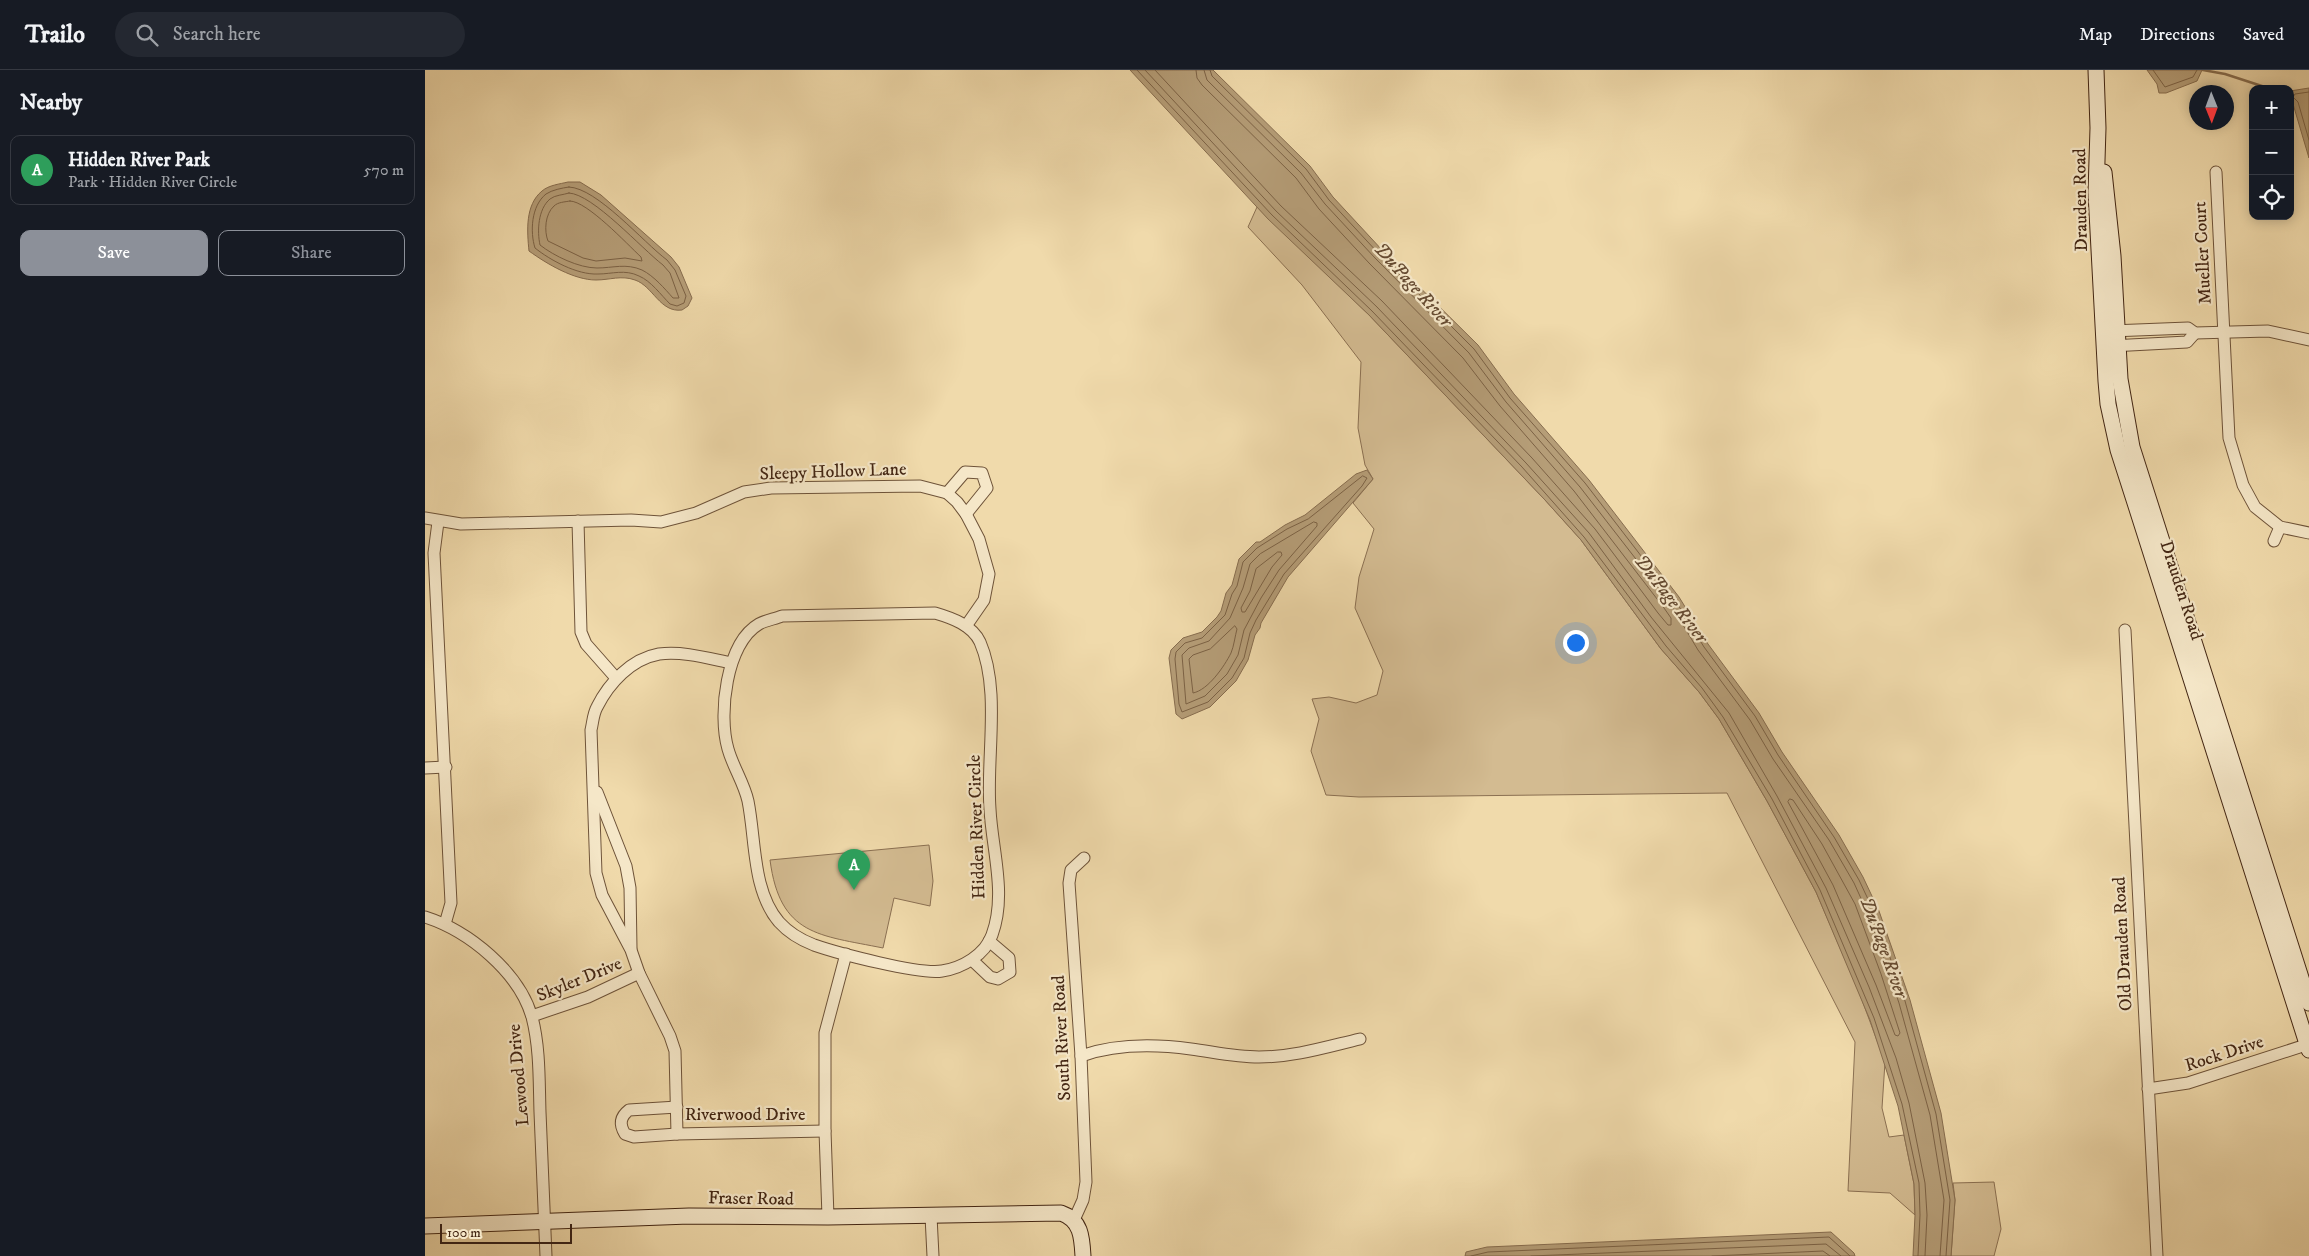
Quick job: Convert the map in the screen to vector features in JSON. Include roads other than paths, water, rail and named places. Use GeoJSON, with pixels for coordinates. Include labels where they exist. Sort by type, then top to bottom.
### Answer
{"type":"FeatureCollection","features":[{"type":"Feature","properties":{"kind":"street","name":"Drauden Road"},"geometry":{"type":"LineString","coordinates":[[2097,70],[2096,193],[2110,339],[2123,401],[2140,472],[2309,1002]]}},
{"type":"Feature","properties":{"kind":"street","name":"Mueller Court"},"geometry":{"type":"LineString","coordinates":[[2216,172],[2227,430],[2248,497],[2261,514],[2280,527]]}},
{"type":"Feature","properties":{"kind":"street"},"geometry":{"type":"LineString","coordinates":[[2110,339],[2187,342],[2195,333],[2277,332],[2309,340]]}},
{"type":"Feature","properties":{"kind":"street","name":"Drauden Road"},"geometry":{"type":"LineString","coordinates":[[2110,339],[2108,404],[2119,450],[2308,1046]]}},
{"type":"Feature","properties":{"kind":"street"},"geometry":{"type":"LineString","coordinates":[[966,514],[987,488],[982,473],[965,472],[947,493],[966,514],[979,539],[989,574],[984,600],[966,626]]}},
{"type":"Feature","properties":{"kind":"street","name":"Sleepy Hollow Lane"},"geometry":{"type":"LineString","coordinates":[[425,518],[438,522],[461,524],[578,521],[661,522],[696,513],[744,492],[771,488],[919,486],[947,493]]}},
{"type":"Feature","properties":{"kind":"street"},"geometry":{"type":"LineString","coordinates":[[578,521],[581,632],[586,644],[616,678]]}},
{"type":"Feature","properties":{"kind":"street"},"geometry":{"type":"LineString","coordinates":[[438,522],[434,553],[446,767],[451,903],[445,924]]}},
{"type":"Feature","properties":{"kind":"street"},"geometry":{"type":"LineString","coordinates":[[2274,541],[2280,527],[2309,533]]}},
{"type":"Feature","properties":{"kind":"street","name":"Hidden River Circle"},"geometry":{"type":"LineString","coordinates":[[935,613],[966,626],[979,640],[990,671],[990,809],[999,885],[996,916],[989,941],[972,960],[952,969],[931,972],[846,954],[815,946],[791,933],[770,910],[761,884],[747,798],[728,748],[725,734],[725,706],[731,663],[742,641],[759,624],[781,616],[935,613]]}},
{"type":"Feature","properties":{"kind":"street","name":"Old Drauden Road"},"geometry":{"type":"LineString","coordinates":[[2125,630],[2157,1256]]}},
{"type":"Feature","properties":{"kind":"street","name":"Riverwood Drive"},"geometry":{"type":"LineString","coordinates":[[731,663],[686,654],[657,654],[632,665],[616,678],[596,709],[593,722],[596,873],[602,895],[631,950],[639,973],[670,1036],[675,1052],[677,1134],[825,1131]]}},
{"type":"Feature","properties":{"kind":"street"},"geometry":{"type":"LineString","coordinates":[[425,768],[446,767]]}},
{"type":"Feature","properties":{"kind":"street","name":"Riverwood Drive"},"geometry":{"type":"LineString","coordinates":[[594,785],[626,866],[630,888],[631,950]]}},
{"type":"Feature","properties":{"kind":"street","name":"South River Road"},"geometry":{"type":"LineString","coordinates":[[1074,1220],[1083,1200],[1086,1182],[1081,1056],[1069,883],[1071,870],[1084,858]]}},
{"type":"Feature","properties":{"kind":"street","name":"Lewood Drive"},"geometry":{"type":"LineString","coordinates":[[425,917],[445,924],[487,952],[504,970],[522,994],[532,1016],[538,1056],[546,1256]]}},
{"type":"Feature","properties":{"kind":"street"},"geometry":{"type":"LineString","coordinates":[[972,960],[990,977],[998,979],[1011,972],[1009,958],[989,941]]}},
{"type":"Feature","properties":{"kind":"street"},"geometry":{"type":"LineString","coordinates":[[828,1218],[825,1131],[825,1033],[846,954]]}},
{"type":"Feature","properties":{"kind":"street","name":"Skyler Drive"},"geometry":{"type":"LineString","coordinates":[[532,1016],[588,997],[639,973]]}},
{"type":"Feature","properties":{"kind":"street"},"geometry":{"type":"LineString","coordinates":[[1081,1056],[1101,1049],[1163,1046],[1229,1056],[1275,1057],[1300,1054],[1360,1039]]}},
{"type":"Feature","properties":{"kind":"street","name":"Rock Drive"},"geometry":{"type":"LineString","coordinates":[[2148,1088],[2188,1083],[2308,1046]]}},
{"type":"Feature","properties":{"kind":"street"},"geometry":{"type":"LineString","coordinates":[[677,1107],[629,1110],[621,1120],[621,1127],[625,1134],[635,1136],[677,1134]]}},
{"type":"Feature","properties":{"kind":"street","name":"Fraser Road"},"geometry":{"type":"LineString","coordinates":[[425,1226],[689,1216],[828,1218],[1061,1213],[1074,1220]]}},
{"type":"Feature","properties":{"kind":"street"},"geometry":{"type":"LineString","coordinates":[[931,1216],[933,1256]]}},
{"type":"Feature","properties":{"kind":"street"},"geometry":{"type":"LineString","coordinates":[[1074,1220],[1082,1235],[1083,1256]]}},
{"type":"Feature","properties":{"kind":"water","name":"DuPage River"},"geometry":{"type":"Polygon","coordinates":[[[1130,70],[1213,70],[1310,166],[1333,197],[1383,251],[1478,345],[1514,394],[1589,480],[1679,597],[1708,644],[1759,713],[1782,752],[1839,835],[1863,877],[1879,911],[1910,1000],[1941,1113],[1955,1200],[1951,1256],[1913,1256],[1914,1184],[1898,1106],[1870,1020],[1816,892],[1767,801],[1719,719],[1699,692],[1661,649],[1581,540],[1545,500],[1369,315],[1268,219],[1130,70]]]}},
{"type":"Feature","properties":{"kind":"water"},"geometry":{"type":"Polygon","coordinates":[[[2147,70],[2202,70],[2197,81],[2166,93],[2159,93],[2157,84],[2147,70]]]}},
{"type":"Feature","properties":{"kind":"water"},"geometry":{"type":"Polygon","coordinates":[[[2309,88],[2309,158],[2294,107],[2294,90],[2309,88]]]}},
{"type":"Feature","properties":{"kind":"water"},"geometry":{"type":"Polygon","coordinates":[[[568,182],[580,182],[601,195],[671,257],[679,267],[692,298],[688,306],[682,310],[674,310],[662,303],[647,288],[635,280],[620,278],[596,280],[579,277],[552,266],[529,251],[528,219],[536,197],[545,189],[568,182]]]}},
{"type":"Feature","properties":{"kind":"water"},"geometry":{"type":"Polygon","coordinates":[[[1367,470],[1373,479],[1288,577],[1255,635],[1248,660],[1236,681],[1210,707],[1182,719],[1176,714],[1169,658],[1171,650],[1183,638],[1202,632],[1217,617],[1221,611],[1226,593],[1232,585],[1239,559],[1256,542],[1260,542],[1285,525],[1305,515],[1356,474],[1367,470]]]}},
{"type":"Feature","properties":{"kind":"water"},"geometry":{"type":"Polygon","coordinates":[[[1831,1232],[1855,1256],[1465,1256],[1466,1252],[1487,1247],[1831,1232]]]}},
{"type":"Feature","properties":{"kind":"waterway"},"geometry":{"type":"LineString","coordinates":[[2203,70],[2225,74],[2259,85]]}},
{"type":"Feature","properties":{"kind":"place","name":"Hidden River Park"},"geometry":{"type":"Point","coordinates":[854,890]}}]}
